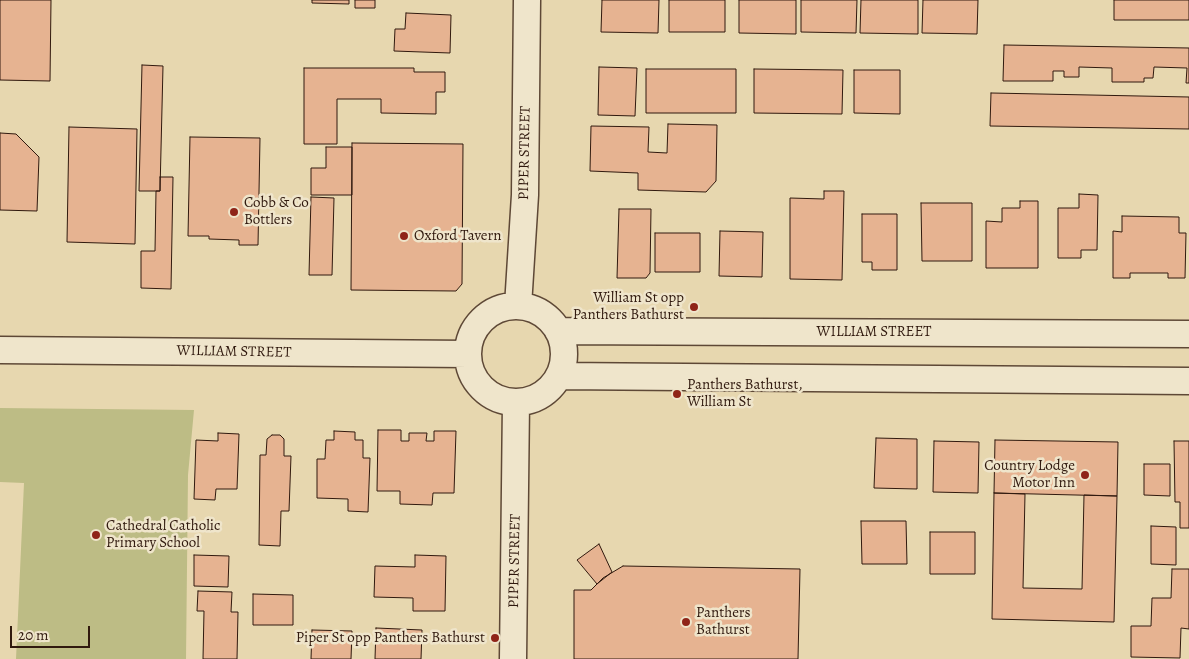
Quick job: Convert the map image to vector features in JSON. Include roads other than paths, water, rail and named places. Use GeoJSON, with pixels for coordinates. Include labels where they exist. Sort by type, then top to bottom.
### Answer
{"type":"FeatureCollection","features":[{"type":"Feature","properties":{"kind":"street","name":"PIPER STREET"},"geometry":{"type":"LineString","coordinates":[[518,306],[525,195],[527,0]]}},
{"type":"Feature","properties":{"kind":"street"},"geometry":{"type":"LineString","coordinates":[[518,306],[534,310],[548,318],[558,331],[564,353],[559,376],[551,387],[541,395],[529,400],[516,402],[504,400],[482,388],[470,367],[468,354],[470,339],[483,320],[502,308],[518,306]]}},
{"type":"Feature","properties":{"kind":"street","name":"WILLIAM STREET"},"geometry":{"type":"LineString","coordinates":[[558,331],[1189,334]]}},
{"type":"Feature","properties":{"kind":"street","name":"WILLIAM STREET"},"geometry":{"type":"LineString","coordinates":[[0,350],[468,354]]}},
{"type":"Feature","properties":{"kind":"street"},"geometry":{"type":"LineString","coordinates":[[559,376],[1189,381]]}},
{"type":"Feature","properties":{"kind":"street","name":"PIPER STREET"},"geometry":{"type":"LineString","coordinates":[[513,659],[516,402]]}},
{"type":"Feature","properties":{"kind":"place","name":"Cobb & Co Bottlers"},"geometry":{"type":"Point","coordinates":[234,212]}},
{"type":"Feature","properties":{"kind":"place","name":"Oxford Tavern"},"geometry":{"type":"Point","coordinates":[404,236]}},
{"type":"Feature","properties":{"kind":"place","name":"William St opp Panthers Bathurst"},"geometry":{"type":"Point","coordinates":[694,307]}},
{"type":"Feature","properties":{"kind":"place","name":"Panthers Bathurst, William St"},"geometry":{"type":"Point","coordinates":[677,394]}},
{"type":"Feature","properties":{"kind":"place","name":"Country Lodge Motor Inn"},"geometry":{"type":"Point","coordinates":[1085,475]}},
{"type":"Feature","properties":{"kind":"place","name":"Cathedral Catholic Primary School"},"geometry":{"type":"Point","coordinates":[96,535]}},
{"type":"Feature","properties":{"kind":"place","name":"Panthers Bathurst"},"geometry":{"type":"Point","coordinates":[686,622]}},
{"type":"Feature","properties":{"kind":"place","name":"Piper St opp Panthers Bathurst"},"geometry":{"type":"Point","coordinates":[495,638]}}]}
